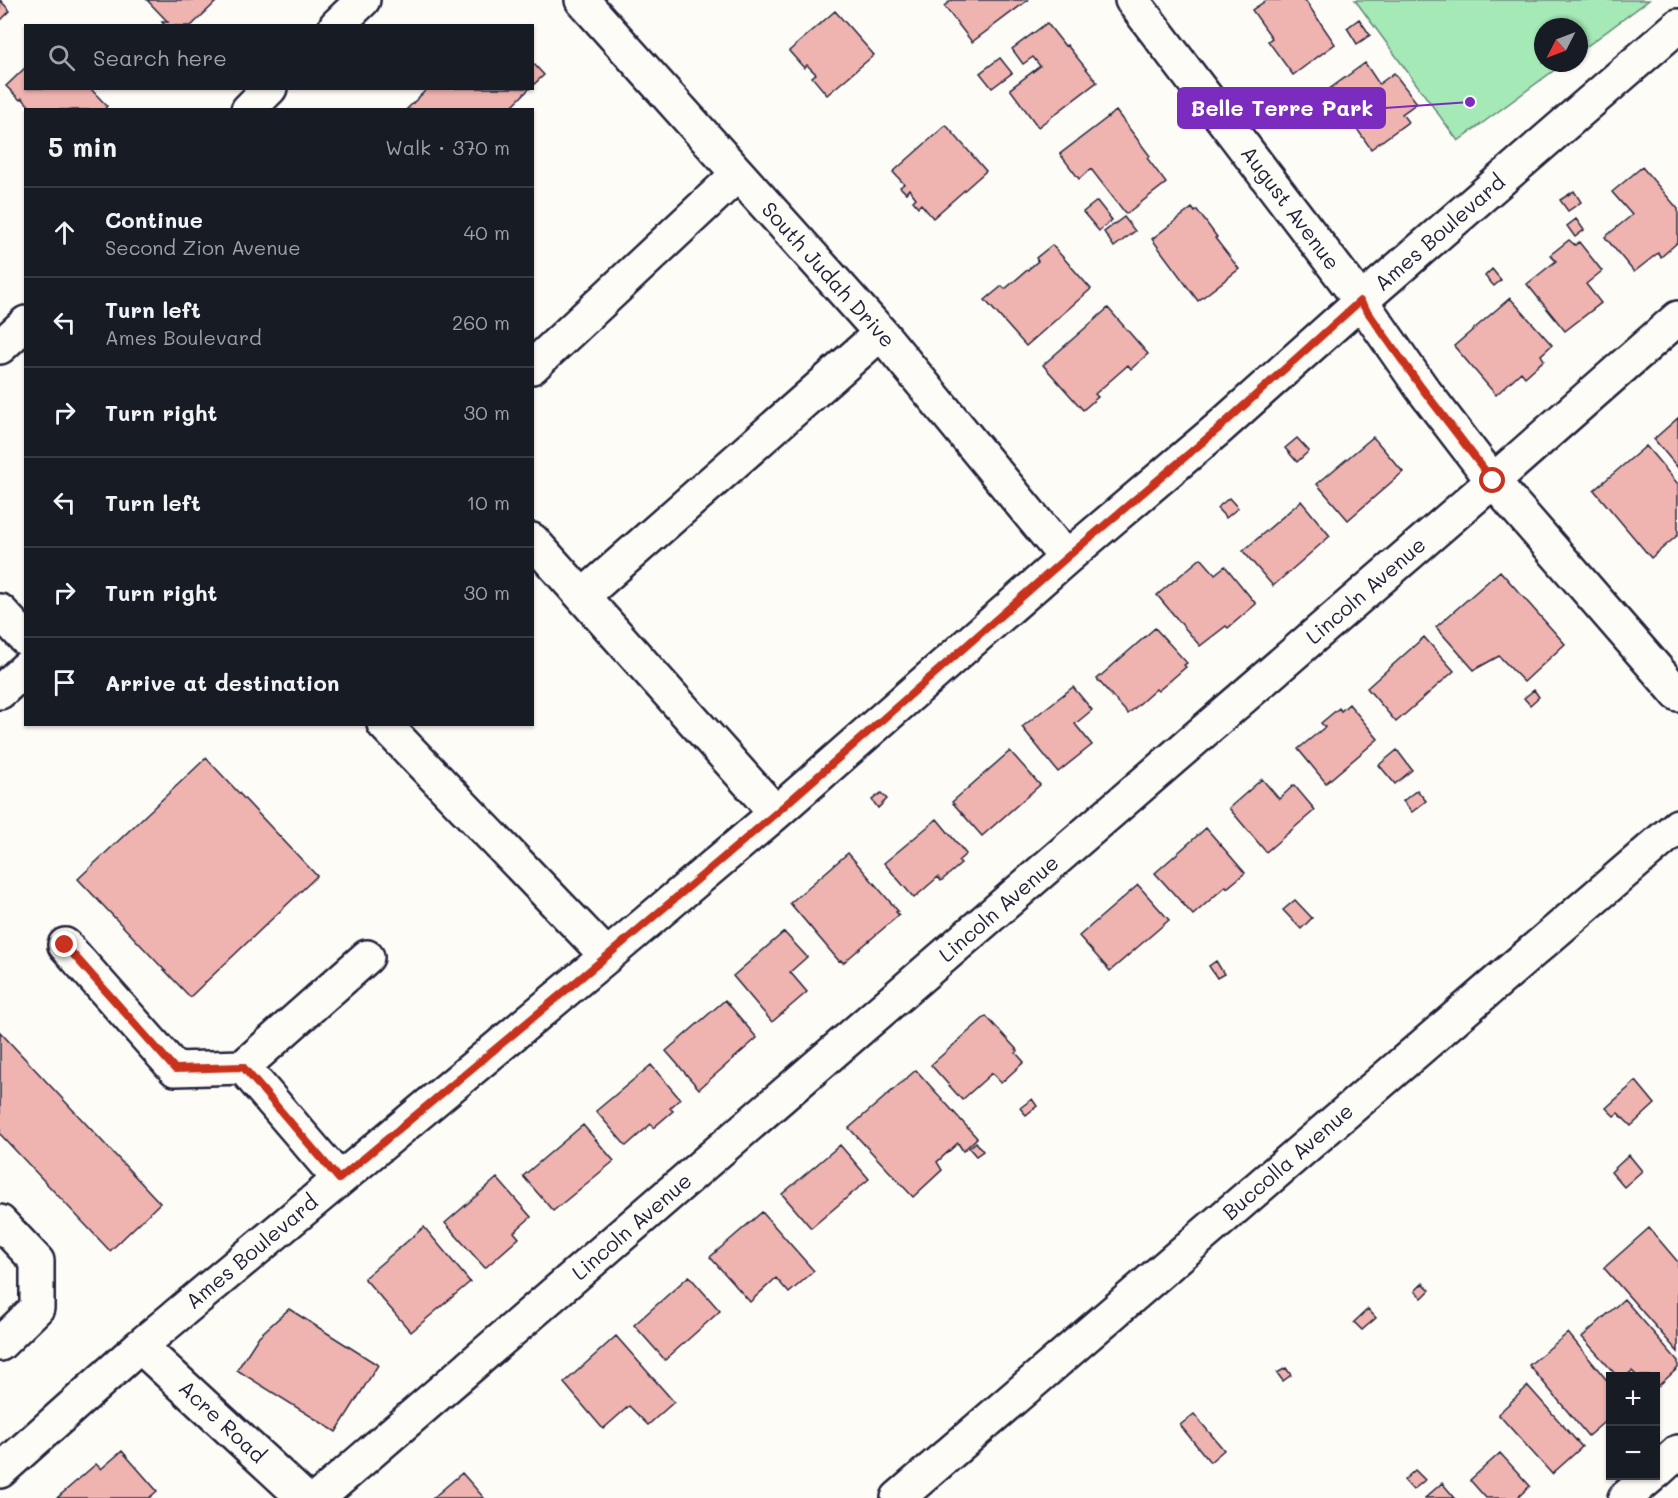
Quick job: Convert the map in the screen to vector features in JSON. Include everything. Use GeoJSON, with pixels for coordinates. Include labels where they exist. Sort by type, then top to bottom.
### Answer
{"type":"FeatureCollection","features":[{"type":"Feature","properties":{"kind":"street"},"geometry":{"type":"LineString","coordinates":[[338,24],[363,0]]}},
{"type":"Feature","properties":{"kind":"street","name":"South Judah Drive"},"geometry":{"type":"LineString","coordinates":[[582,0],[881,333],[1066,558]]}},
{"type":"Feature","properties":{"kind":"street","name":"August Avenue"},"geometry":{"type":"LineString","coordinates":[[1132,0],[1493,481],[1678,694]]}},
{"type":"Feature","properties":{"kind":"street","name":"Ames Boulevard"},"geometry":{"type":"LineString","coordinates":[[0,1471],[140,1346],[776,813],[1066,558],[1218,429],[1360,301],[1678,26]]}},
{"type":"Feature","properties":{"kind":"street"},"geometry":{"type":"LineString","coordinates":[[250,108],[268,90]]}},
{"type":"Feature","properties":{"kind":"street"},"geometry":{"type":"LineString","coordinates":[[534,365],[738,174]]}},
{"type":"Feature","properties":{"kind":"street","name":"Lincoln Avenue"},"geometry":{"type":"LineString","coordinates":[[318,1498],[1493,481],[1678,318]]}},
{"type":"Feature","properties":{"kind":"street"},"geometry":{"type":"LineString","coordinates":[[0,347],[24,324]]}},
{"type":"Feature","properties":{"kind":"street"},"geometry":{"type":"LineString","coordinates":[[583,596],[881,333]]}},
{"type":"Feature","properties":{"kind":"street"},"geometry":{"type":"LineString","coordinates":[[534,542],[776,813]]}},
{"type":"Feature","properties":{"kind":"street"},"geometry":{"type":"LineString","coordinates":[[0,612],[24,637]]}},
{"type":"Feature","properties":{"kind":"street"},"geometry":{"type":"LineString","coordinates":[[0,692],[24,670]]}},
{"type":"Feature","properties":{"kind":"street"},"geometry":{"type":"LineString","coordinates":[[386,726],[607,956]]}},
{"type":"Feature","properties":{"kind":"street","name":"Buccolla Avenue"},"geometry":{"type":"LineString","coordinates":[[898,1498],[1678,826]]}},
{"type":"Feature","properties":{"kind":"street"},"geometry":{"type":"LineString","coordinates":[[65,945],[175,1069],[243,1067],[367,957]]}},
{"type":"Feature","properties":{"kind":"street"},"geometry":{"type":"LineString","coordinates":[[243,1067],[339,1179]]}},
{"type":"Feature","properties":{"kind":"street"},"geometry":{"type":"LineString","coordinates":[[0,1222],[37,1261],[37,1308],[0,1344]]}},
{"type":"Feature","properties":{"kind":"street","name":"Acre Road"},"geometry":{"type":"LineString","coordinates":[[140,1346],[304,1498]]}},
{"type":"Feature","properties":{"kind":"street"},"geometry":{"type":"LineString","coordinates":[[1660,1468],[1678,1452]]}},
{"type":"Feature","properties":{"kind":"street"},"geometry":{"type":"LineString","coordinates":[[1625,1498],[1646,1480]]}},
{"type":"Feature","properties":{"kind":"green space"},"geometry":{"type":"Polygon","coordinates":[[[1355,0],[1649,0],[1588,45],[1588,18],[1534,18],[1534,72],[1552,72],[1458,141],[1355,0]]]}},
{"type":"Feature","properties":{"kind":"building"},"geometry":{"type":"Polygon","coordinates":[[[0,0],[10,11],[0,21],[0,0]]]}},
{"type":"Feature","properties":{"kind":"building"},"geometry":{"type":"Polygon","coordinates":[[[147,0],[218,0],[193,24],[164,24],[162,22],[168,22],[147,0]]]}},
{"type":"Feature","properties":{"kind":"building"},"geometry":{"type":"Polygon","coordinates":[[[952,0],[1028,0],[972,42],[944,6],[952,0]]]}},
{"type":"Feature","properties":{"kind":"building"},"geometry":{"type":"Polygon","coordinates":[[[1267,0],[1305,0],[1335,44],[1293,75],[1268,41],[1272,38],[1252,10],[1267,0]]]}},
{"type":"Feature","properties":{"kind":"building"},"geometry":{"type":"Polygon","coordinates":[[[835,11],[874,55],[827,95],[812,77],[816,74],[807,65],[804,68],[789,51],[835,11]]]}},
{"type":"Feature","properties":{"kind":"building"},"geometry":{"type":"Polygon","coordinates":[[[1359,19],[1370,35],[1357,44],[1347,28],[1359,19]]]}},
{"type":"Feature","properties":{"kind":"building"},"geometry":{"type":"Polygon","coordinates":[[[1047,23],[1097,82],[1038,127],[1010,89],[1040,66],[1033,57],[1023,64],[1012,49],[1047,23]]]}},
{"type":"Feature","properties":{"kind":"building"},"geometry":{"type":"Polygon","coordinates":[[[1000,58],[1012,73],[992,88],[980,73],[1000,58]]]}},
{"type":"Feature","properties":{"kind":"building"},"geometry":{"type":"Polygon","coordinates":[[[1365,63],[1379,84],[1394,73],[1417,103],[1402,114],[1408,122],[1371,149],[1348,116],[1333,127],[1313,101],[1365,63]]]}},
{"type":"Feature","properties":{"kind":"building"},"geometry":{"type":"Polygon","coordinates":[[[534,64],[544,75],[534,84],[534,64]]]}},
{"type":"Feature","properties":{"kind":"building"},"geometry":{"type":"Polygon","coordinates":[[[24,69],[24,90],[92,90],[107,106],[106,108],[31,108],[6,86],[24,69]]]}},
{"type":"Feature","properties":{"kind":"building"},"geometry":{"type":"Polygon","coordinates":[[[426,90],[528,90],[510,108],[408,108],[426,90]]]}},
{"type":"Feature","properties":{"kind":"building"},"geometry":{"type":"Polygon","coordinates":[[[1116,111],[1150,156],[1147,158],[1166,183],[1126,214],[1091,169],[1079,179],[1060,154],[1116,111]]]}},
{"type":"Feature","properties":{"kind":"building"},"geometry":{"type":"Polygon","coordinates":[[[946,125],[986,171],[933,218],[921,204],[918,207],[913,201],[916,198],[909,189],[906,193],[900,187],[904,184],[893,172],[946,125]]]}},
{"type":"Feature","properties":{"kind":"building"},"geometry":{"type":"Polygon","coordinates":[[[1642,167],[1678,209],[1678,242],[1661,257],[1658,253],[1634,272],[1605,237],[1632,215],[1612,192],[1642,167]]]}},
{"type":"Feature","properties":{"kind":"building"},"geometry":{"type":"Polygon","coordinates":[[[1574,191],[1581,202],[1568,211],[1560,200],[1574,191]]]}},
{"type":"Feature","properties":{"kind":"building"},"geometry":{"type":"Polygon","coordinates":[[[1097,201],[1112,220],[1099,231],[1083,212],[1097,201]]]}},
{"type":"Feature","properties":{"kind":"building"},"geometry":{"type":"Polygon","coordinates":[[[1192,208],[1195,212],[1197,210],[1239,269],[1198,301],[1152,239],[1192,208]]]}},
{"type":"Feature","properties":{"kind":"building"},"geometry":{"type":"Polygon","coordinates":[[[1124,217],[1135,231],[1114,247],[1104,232],[1124,217]]]}},
{"type":"Feature","properties":{"kind":"building"},"geometry":{"type":"Polygon","coordinates":[[[1576,219],[1584,230],[1575,237],[1567,226],[1576,219]]]}},
{"type":"Feature","properties":{"kind":"building"},"geometry":{"type":"Polygon","coordinates":[[[1569,240],[1575,245],[1579,242],[1602,271],[1586,284],[1601,303],[1565,331],[1527,284],[1556,261],[1550,255],[1569,240]]]}},
{"type":"Feature","properties":{"kind":"building"},"geometry":{"type":"Polygon","coordinates":[[[1052,245],[1091,289],[1026,346],[985,300],[1002,286],[1005,289],[1038,261],[1036,258],[1052,245]]]}},
{"type":"Feature","properties":{"kind":"building"},"geometry":{"type":"Polygon","coordinates":[[[1492,269],[1501,280],[1494,286],[1485,276],[1492,269]]]}},
{"type":"Feature","properties":{"kind":"building"},"geometry":{"type":"Polygon","coordinates":[[[1510,298],[1552,345],[1541,355],[1544,360],[1525,377],[1521,372],[1496,395],[1454,346],[1510,298]]]}},
{"type":"Feature","properties":{"kind":"building"},"geometry":{"type":"Polygon","coordinates":[[[1108,308],[1148,354],[1131,369],[1128,365],[1095,394],[1098,397],[1083,410],[1043,365],[1108,308]]]}},
{"type":"Feature","properties":{"kind":"building"},"geometry":{"type":"Polygon","coordinates":[[[1678,418],[1678,468],[1654,439],[1678,418]]]}},
{"type":"Feature","properties":{"kind":"building"},"geometry":{"type":"Polygon","coordinates":[[[1373,437],[1403,472],[1348,520],[1317,484],[1373,437]]]}},
{"type":"Feature","properties":{"kind":"building"},"geometry":{"type":"Polygon","coordinates":[[[1297,438],[1309,451],[1297,462],[1285,448],[1297,438]]]}},
{"type":"Feature","properties":{"kind":"building"},"geometry":{"type":"Polygon","coordinates":[[[1646,446],[1678,484],[1678,535],[1651,558],[1594,490],[1646,446]]]}},
{"type":"Feature","properties":{"kind":"building"},"geometry":{"type":"Polygon","coordinates":[[[1229,498],[1238,508],[1226,518],[1217,508],[1229,498]]]}},
{"type":"Feature","properties":{"kind":"building"},"geometry":{"type":"Polygon","coordinates":[[[1301,501],[1330,536],[1273,586],[1243,551],[1301,501]]]}},
{"type":"Feature","properties":{"kind":"building"},"geometry":{"type":"Polygon","coordinates":[[[1201,558],[1215,574],[1225,566],[1256,604],[1228,628],[1226,626],[1200,646],[1157,595],[1201,558]]]}},
{"type":"Feature","properties":{"kind":"building"},"geometry":{"type":"Polygon","coordinates":[[[1500,571],[1565,644],[1524,682],[1499,656],[1474,670],[1436,627],[1500,571]]]}},
{"type":"Feature","properties":{"kind":"building"},"geometry":{"type":"Polygon","coordinates":[[[1155,628],[1187,663],[1184,665],[1186,667],[1128,714],[1097,679],[1155,628]]]}},
{"type":"Feature","properties":{"kind":"building"},"geometry":{"type":"Polygon","coordinates":[[[1424,637],[1454,671],[1396,722],[1367,688],[1424,637]]]}},
{"type":"Feature","properties":{"kind":"building"},"geometry":{"type":"Polygon","coordinates":[[[1073,687],[1092,710],[1075,724],[1092,745],[1058,772],[1022,727],[1073,687]]]}},
{"type":"Feature","properties":{"kind":"building"},"geometry":{"type":"Polygon","coordinates":[[[1534,690],[1539,697],[1530,705],[1524,698],[1534,690]]]}},
{"type":"Feature","properties":{"kind":"building"},"geometry":{"type":"Polygon","coordinates":[[[1349,704],[1378,739],[1326,783],[1298,749],[1325,727],[1321,723],[1339,708],[1341,711],[1349,704]]]}},
{"type":"Feature","properties":{"kind":"building"},"geometry":{"type":"Polygon","coordinates":[[[1397,750],[1412,770],[1395,784],[1379,765],[1397,750]]]}},
{"type":"Feature","properties":{"kind":"building"},"geometry":{"type":"Polygon","coordinates":[[[1010,751],[1040,785],[982,836],[952,802],[1010,751]]]}},
{"type":"Feature","properties":{"kind":"building"},"geometry":{"type":"Polygon","coordinates":[[[206,758],[317,876],[190,997],[78,879],[206,758]]]}},
{"type":"Feature","properties":{"kind":"building"},"geometry":{"type":"Polygon","coordinates":[[[1262,779],[1279,799],[1294,785],[1315,810],[1266,852],[1229,808],[1262,779]]]}},
{"type":"Feature","properties":{"kind":"building"},"geometry":{"type":"Polygon","coordinates":[[[1417,790],[1426,801],[1412,812],[1403,801],[1417,790]]]}},
{"type":"Feature","properties":{"kind":"building"},"geometry":{"type":"Polygon","coordinates":[[[881,793],[887,799],[878,808],[872,800],[881,793]]]}},
{"type":"Feature","properties":{"kind":"building"},"geometry":{"type":"Polygon","coordinates":[[[937,819],[966,854],[958,861],[961,864],[941,881],[938,877],[914,898],[884,863],[937,819]]]}},
{"type":"Feature","properties":{"kind":"building"},"geometry":{"type":"Polygon","coordinates":[[[1206,828],[1245,873],[1227,888],[1226,886],[1193,915],[1155,873],[1206,828]]]}},
{"type":"Feature","properties":{"kind":"building"},"geometry":{"type":"Polygon","coordinates":[[[848,853],[899,915],[843,963],[790,903],[848,853]]]}},
{"type":"Feature","properties":{"kind":"building"},"geometry":{"type":"Polygon","coordinates":[[[1138,885],[1169,920],[1110,971],[1079,936],[1138,885]]]}},
{"type":"Feature","properties":{"kind":"building"},"geometry":{"type":"Polygon","coordinates":[[[1295,900],[1312,918],[1301,929],[1283,910],[1295,900]]]}},
{"type":"Feature","properties":{"kind":"building"},"geometry":{"type":"Polygon","coordinates":[[[784,932],[807,957],[790,972],[807,992],[772,1022],[733,976],[784,932]]]}},
{"type":"Feature","properties":{"kind":"building"},"geometry":{"type":"Polygon","coordinates":[[[1216,961],[1224,974],[1217,978],[1209,966],[1216,961]]]}},
{"type":"Feature","properties":{"kind":"building"},"geometry":{"type":"Polygon","coordinates":[[[725,1000],[757,1038],[699,1089],[666,1051],[725,1000]]]}},
{"type":"Feature","properties":{"kind":"building"},"geometry":{"type":"Polygon","coordinates":[[[986,1016],[1018,1051],[1016,1053],[1024,1062],[1001,1083],[992,1073],[962,1100],[931,1065],[986,1016]]]}},
{"type":"Feature","properties":{"kind":"building"},"geometry":{"type":"Polygon","coordinates":[[[0,1032],[160,1203],[110,1251],[0,1134],[0,1032]]]}},
{"type":"Feature","properties":{"kind":"building"},"geometry":{"type":"Polygon","coordinates":[[[651,1065],[680,1099],[670,1108],[673,1111],[653,1128],[651,1124],[626,1146],[596,1111],[651,1065]]]}},
{"type":"Feature","properties":{"kind":"building"},"geometry":{"type":"Polygon","coordinates":[[[916,1070],[977,1138],[963,1151],[958,1143],[937,1162],[942,1170],[913,1197],[849,1128],[916,1070]]]}},
{"type":"Feature","properties":{"kind":"building"},"geometry":{"type":"Polygon","coordinates":[[[1636,1081],[1655,1104],[1631,1126],[1618,1113],[1614,1116],[1606,1108],[1636,1081]]]}},
{"type":"Feature","properties":{"kind":"building"},"geometry":{"type":"Polygon","coordinates":[[[1032,1099],[1037,1106],[1026,1115],[1020,1108],[1032,1099]]]}},
{"type":"Feature","properties":{"kind":"building"},"geometry":{"type":"Polygon","coordinates":[[[583,1125],[614,1161],[553,1211],[523,1176],[583,1125]]]}},
{"type":"Feature","properties":{"kind":"building"},"geometry":{"type":"Polygon","coordinates":[[[976,1142],[983,1151],[976,1156],[969,1148],[976,1142]]]}},
{"type":"Feature","properties":{"kind":"building"},"geometry":{"type":"Polygon","coordinates":[[[840,1145],[869,1179],[811,1228],[782,1194],[840,1145]]]}},
{"type":"Feature","properties":{"kind":"building"},"geometry":{"type":"Polygon","coordinates":[[[1629,1155],[1642,1171],[1624,1187],[1611,1172],[1629,1155]]]}},
{"type":"Feature","properties":{"kind":"building"},"geometry":{"type":"Polygon","coordinates":[[[497,1178],[531,1217],[514,1232],[519,1238],[485,1268],[445,1223],[497,1178]]]}},
{"type":"Feature","properties":{"kind":"building"},"geometry":{"type":"Polygon","coordinates":[[[762,1212],[814,1271],[789,1293],[776,1278],[750,1302],[710,1257],[762,1212]]]}},
{"type":"Feature","properties":{"kind":"building"},"geometry":{"type":"Polygon","coordinates":[[[424,1227],[470,1282],[411,1332],[364,1278],[424,1227]]]}},
{"type":"Feature","properties":{"kind":"building"},"geometry":{"type":"Polygon","coordinates":[[[1649,1228],[1678,1262],[1678,1352],[1604,1268],[1649,1228]]]}},
{"type":"Feature","properties":{"kind":"building"},"geometry":{"type":"Polygon","coordinates":[[[689,1276],[720,1311],[665,1360],[634,1325],[689,1276]]]}},
{"type":"Feature","properties":{"kind":"building"},"geometry":{"type":"Polygon","coordinates":[[[1423,1283],[1430,1290],[1422,1298],[1415,1291],[1423,1283]]]}},
{"type":"Feature","properties":{"kind":"building"},"geometry":{"type":"Polygon","coordinates":[[[1624,1299],[1678,1361],[1678,1368],[1660,1384],[1660,1372],[1613,1372],[1582,1337],[1624,1299]]]}},
{"type":"Feature","properties":{"kind":"building"},"geometry":{"type":"Polygon","coordinates":[[[289,1309],[378,1365],[336,1432],[237,1370],[259,1336],[289,1309]]]}},
{"type":"Feature","properties":{"kind":"building"},"geometry":{"type":"Polygon","coordinates":[[[1368,1309],[1376,1318],[1362,1330],[1354,1322],[1368,1309]]]}},
{"type":"Feature","properties":{"kind":"building"},"geometry":{"type":"Polygon","coordinates":[[[1568,1333],[1606,1379],[1606,1420],[1588,1436],[1529,1365],[1568,1333]]]}},
{"type":"Feature","properties":{"kind":"building"},"geometry":{"type":"Polygon","coordinates":[[[616,1336],[674,1402],[648,1425],[629,1406],[603,1429],[564,1383],[616,1336]]]}},
{"type":"Feature","properties":{"kind":"building"},"geometry":{"type":"Polygon","coordinates":[[[1286,1368],[1291,1375],[1283,1381],[1277,1373],[1286,1368]]]}},
{"type":"Feature","properties":{"kind":"building"},"geometry":{"type":"Polygon","coordinates":[[[1528,1386],[1582,1447],[1552,1474],[1498,1414],[1528,1386]]]}},
{"type":"Feature","properties":{"kind":"building"},"geometry":{"type":"Polygon","coordinates":[[[1194,1414],[1224,1450],[1210,1462],[1180,1425],[1194,1414]]]}},
{"type":"Feature","properties":{"kind":"building"},"geometry":{"type":"Polygon","coordinates":[[[122,1451],[157,1491],[149,1498],[57,1498],[96,1464],[101,1469],[122,1451]]]}},
{"type":"Feature","properties":{"kind":"building"},"geometry":{"type":"Polygon","coordinates":[[[1500,1453],[1530,1486],[1517,1498],[1486,1498],[1470,1480],[1500,1453]]]}},
{"type":"Feature","properties":{"kind":"building"},"geometry":{"type":"Polygon","coordinates":[[[1415,1470],[1425,1480],[1413,1490],[1404,1480],[1415,1470]]]}},
{"type":"Feature","properties":{"kind":"building"},"geometry":{"type":"Polygon","coordinates":[[[462,1473],[484,1498],[433,1498],[462,1473]]]}},
{"type":"Feature","properties":{"kind":"building"},"geometry":{"type":"Polygon","coordinates":[[[1442,1483],[1455,1498],[1425,1498],[1442,1483]]]}},
{"type":"Feature","properties":{"kind":"place","name":"Belle Terre Park"},"geometry":{"type":"Point","coordinates":[1470,102]}},
{"type":"Feature","properties":{"kind":"route"},"geometry":{"type":"LineString","coordinates":[[65,945],[175,1069],[243,1067],[339,1179],[776,813],[1066,558],[1218,429],[1360,301],[1421,387],[1493,481]]}}]}
